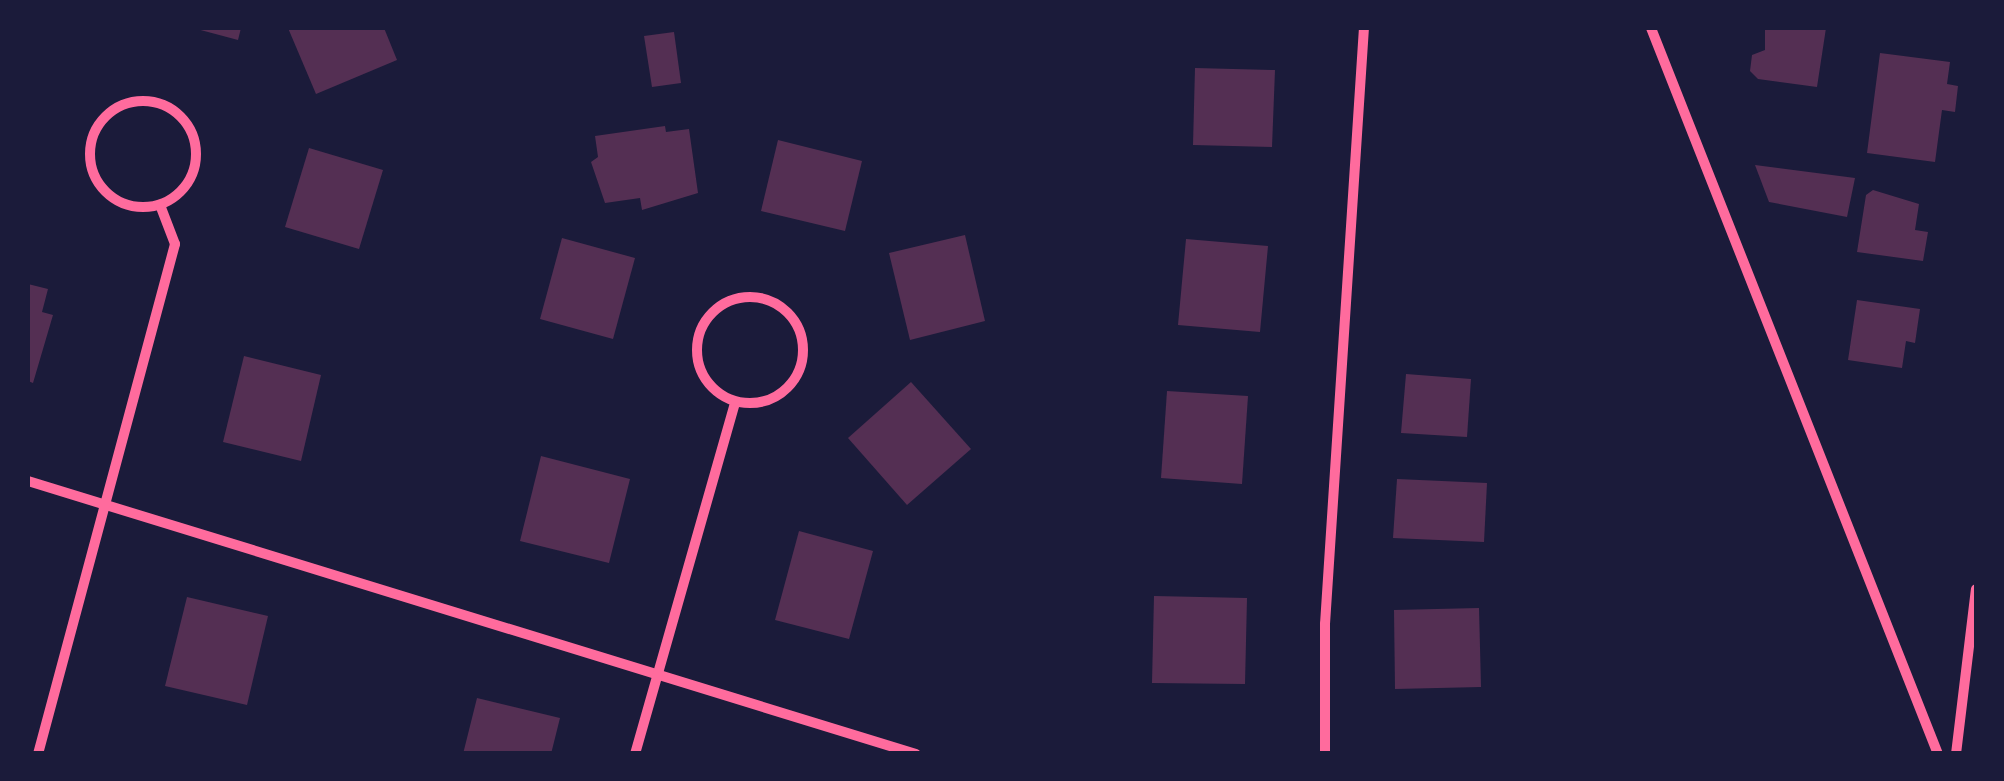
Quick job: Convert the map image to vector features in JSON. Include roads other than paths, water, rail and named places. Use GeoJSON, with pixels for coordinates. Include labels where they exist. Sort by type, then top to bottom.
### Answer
{"type":"FeatureCollection","features":[{"type":"Feature","properties":{"kind":"street"},"geometry":{"type":"LineString","coordinates":[[1325,754],[1326,604],[1364,28]]}},
{"type":"Feature","properties":{"kind":"street"},"geometry":{"type":"LineString","coordinates":[[1651,28],[1938,754]]}},
{"type":"Feature","properties":{"kind":"street"},"geometry":{"type":"LineString","coordinates":[[126,102],[167,105],[194,136],[191,178],[160,205],[119,202],[92,170],[95,129],[126,102]]}},
{"type":"Feature","properties":{"kind":"street"},"geometry":{"type":"LineString","coordinates":[[38,754],[100,505],[175,244],[160,205]]}},
{"type":"Feature","properties":{"kind":"street"},"geometry":{"type":"LineString","coordinates":[[765,298],[798,324],[802,365],[776,397],[735,402],[704,376],[699,336],[724,303],[765,298]]}},
{"type":"Feature","properties":{"kind":"street"},"geometry":{"type":"LineString","coordinates":[[635,754],[735,402]]}},
{"type":"Feature","properties":{"kind":"street"},"geometry":{"type":"LineString","coordinates":[[28,481],[654,678],[916,754]]}},
{"type":"Feature","properties":{"kind":"street"},"geometry":{"type":"LineString","coordinates":[[1956,754],[1976,589]]}}]}
